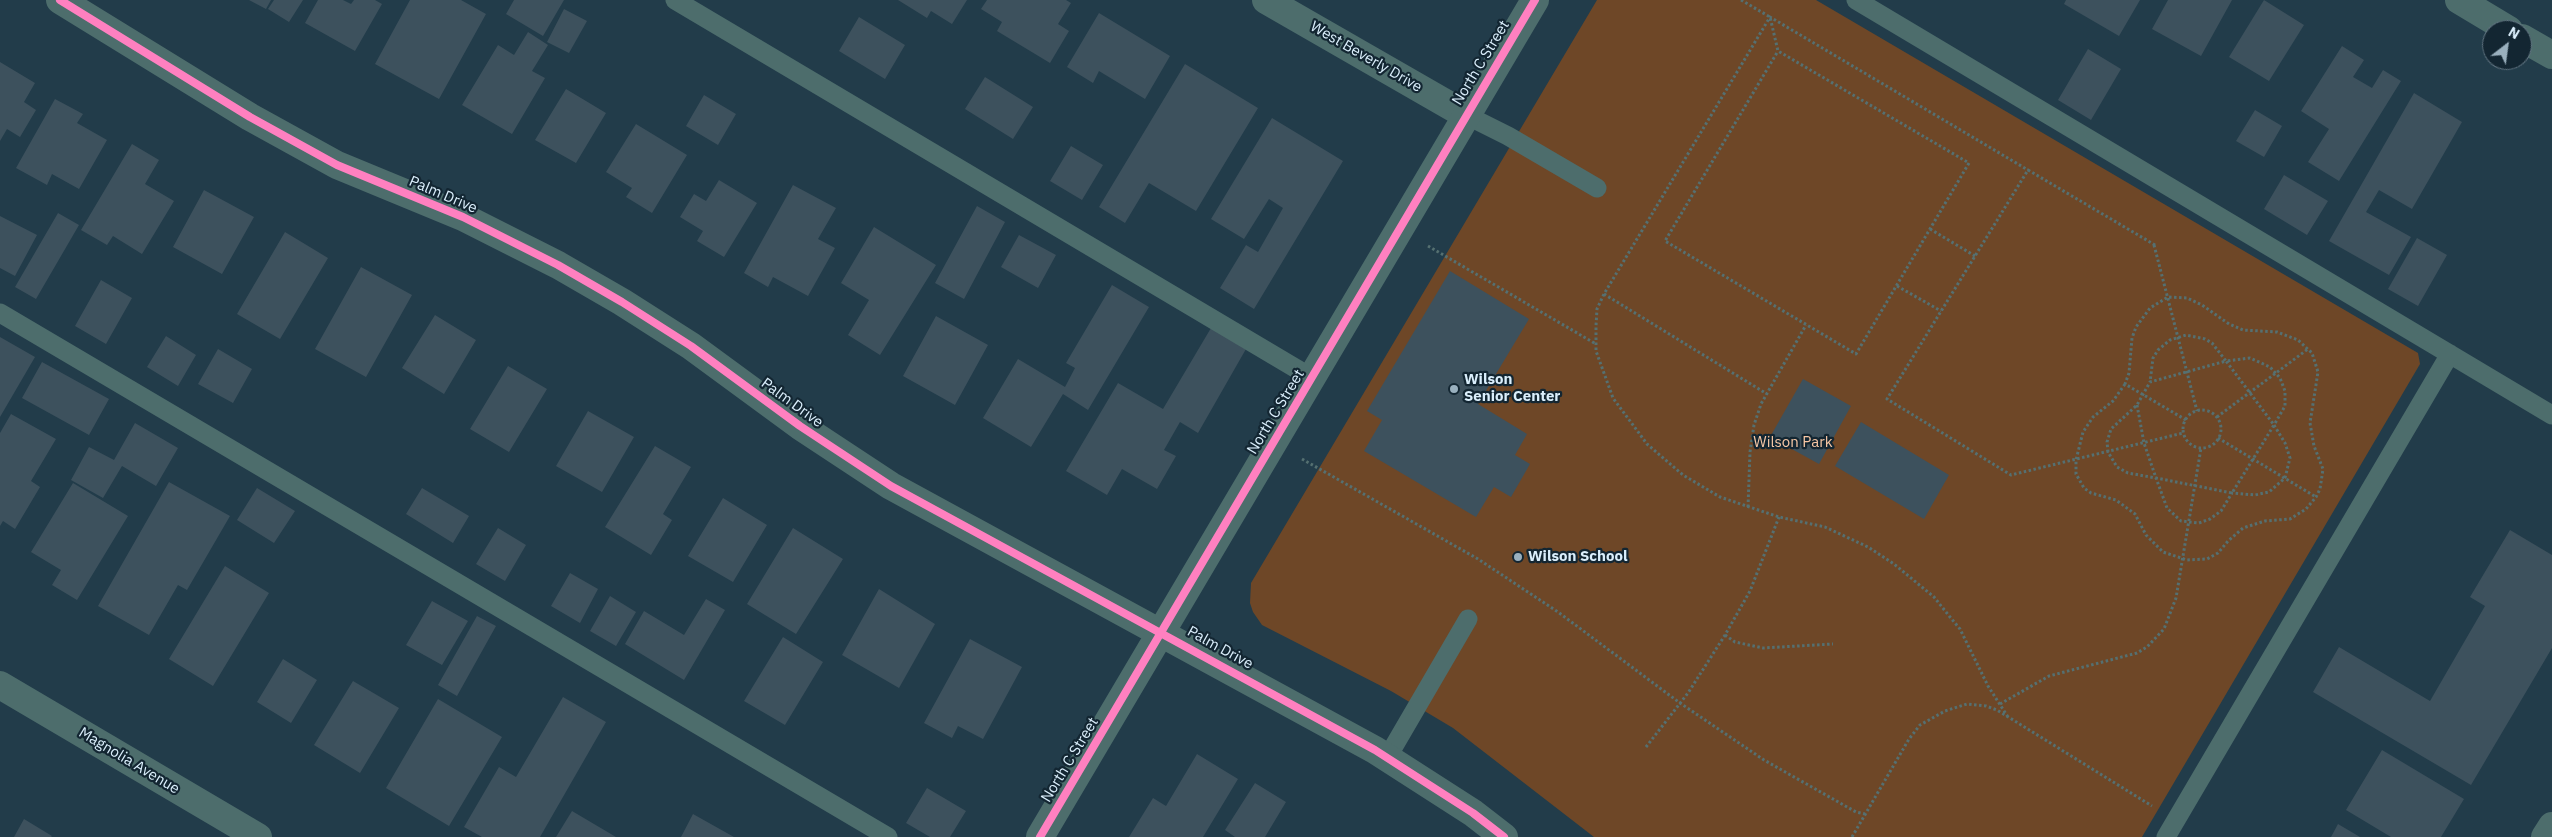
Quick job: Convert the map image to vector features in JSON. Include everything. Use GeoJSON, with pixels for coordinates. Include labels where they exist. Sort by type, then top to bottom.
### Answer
{"type":"FeatureCollection","features":[{"type":"Feature","properties":{"kind":"street","name":"Palm Drive"},"geometry":{"type":"LineString","coordinates":[[60,0],[250,117],[337,165],[463,217],[558,265],[691,346],[800,426],[891,486],[1107,605],[1163,633],[1387,758],[1474,813],[1504,837]]}},
{"type":"Feature","properties":{"kind":"street","name":"West Beverly Drive"},"geometry":{"type":"LineString","coordinates":[[1266,0],[1466,115]]}},
{"type":"Feature","properties":{"kind":"street","name":"North C Street"},"geometry":{"type":"LineString","coordinates":[[1040,837],[1163,633],[1535,0]]}},
{"type":"Feature","properties":{"kind":"street"},"geometry":{"type":"LineString","coordinates":[[2458,0],[2492,20]]}},
{"type":"Feature","properties":{"kind":"street"},"geometry":{"type":"LineString","coordinates":[[2532,44],[2552,55]]}},
{"type":"Feature","properties":{"kind":"street","name":"Magnolia Avenue"},"geometry":{"type":"LineString","coordinates":[[0,685],[258,837]]}},
{"type":"Feature","properties":{"kind":"street"},"geometry":{"type":"LineString","coordinates":[[2545,837],[2552,826]]}},
{"type":"Feature","properties":{"kind":"lane"},"geometry":{"type":"LineString","coordinates":[[675,0],[1312,378]]}},
{"type":"Feature","properties":{"kind":"lane"},"geometry":{"type":"LineString","coordinates":[[1856,0],[2552,415]]}},
{"type":"Feature","properties":{"kind":"lane"},"geometry":{"type":"LineString","coordinates":[[1466,115],[1508,136],[1597,188]]}},
{"type":"Feature","properties":{"kind":"lane"},"geometry":{"type":"LineString","coordinates":[[0,313],[888,837]]}},
{"type":"Feature","properties":{"kind":"lane"},"geometry":{"type":"LineString","coordinates":[[2171,829],[2450,354]]}},
{"type":"Feature","properties":{"kind":"lane"},"geometry":{"type":"LineString","coordinates":[[1387,758],[1468,619]]}},
{"type":"Feature","properties":{"kind":"path"},"geometry":{"type":"LineString","coordinates":[[1741,0],[2155,245]]}},
{"type":"Feature","properties":{"kind":"path"},"geometry":{"type":"LineString","coordinates":[[1770,17],[1778,50],[1665,241],[1856,354],[1969,164],[1778,50]]}},
{"type":"Feature","properties":{"kind":"path"},"geometry":{"type":"LineString","coordinates":[[1770,17],[1604,294],[1597,309],[1596,344],[1602,372],[1613,398],[1646,444],[1683,475],[1720,497],[1779,517],[1825,527],[1840,533],[1868,547],[1914,580],[1934,597],[1960,629],[1988,686],[2008,716]]}},
{"type":"Feature","properties":{"kind":"path"},"geometry":{"type":"LineString","coordinates":[[2028,170],[1888,399],[2011,475],[2183,433]]}},
{"type":"Feature","properties":{"kind":"path"},"geometry":{"type":"LineString","coordinates":[[1400,229],[1596,344]]}},
{"type":"Feature","properties":{"kind":"path"},"geometry":{"type":"LineString","coordinates":[[1930,229],[1975,256]]}},
{"type":"Feature","properties":{"kind":"path"},"geometry":{"type":"LineString","coordinates":[[2150,242],[2155,245],[2196,411]]}},
{"type":"Feature","properties":{"kind":"path"},"geometry":{"type":"LineString","coordinates":[[1897,286],[1941,311]]}},
{"type":"Feature","properties":{"kind":"path"},"geometry":{"type":"LineString","coordinates":[[1604,294],[1766,394]]}},
{"type":"Feature","properties":{"kind":"path"},"geometry":{"type":"LineString","coordinates":[[2168,298],[2195,301],[2218,318],[2244,330],[2286,334],[2304,344],[2316,362],[2318,372],[2310,423],[2314,446],[2322,469],[2320,489],[2316,497],[2306,509],[2290,518],[2265,521],[2243,528],[2218,553],[2207,559],[2182,559],[2155,546],[2135,514],[2123,504],[2084,488],[2076,474],[2079,443],[2087,425],[2096,414],[2113,401],[2125,384],[2131,360],[2129,349],[2136,327],[2150,308],[2168,298]]}},
{"type":"Feature","properties":{"kind":"path"},"geometry":{"type":"LineString","coordinates":[[1748,507],[1750,452],[1754,424],[1766,394],[1806,325]]}},
{"type":"Feature","properties":{"kind":"path"},"geometry":{"type":"LineString","coordinates":[[2194,335],[2212,344],[2274,426],[2288,450],[2289,467],[2285,478],[2269,492],[2255,495],[2232,493],[2195,484],[2128,473],[2117,467],[2108,452],[2107,442],[2111,429],[2137,405],[2150,382],[2153,358],[2158,350],[2178,336],[2194,335]]}},
{"type":"Feature","properties":{"kind":"path"},"geometry":{"type":"LineString","coordinates":[[2217,417],[2308,349]]}},
{"type":"Feature","properties":{"kind":"path"},"geometry":{"type":"LineString","coordinates":[[2137,405],[2144,443],[2168,508],[2175,516],[2188,522],[2210,520],[2221,510],[2285,406],[2285,391],[2276,373],[2264,363],[2250,358],[2226,362],[2150,382]]}},
{"type":"Feature","properties":{"kind":"path"},"geometry":{"type":"LineString","coordinates":[[2125,384],[2186,420]]}},
{"type":"Feature","properties":{"kind":"path"},"geometry":{"type":"LineString","coordinates":[[2196,411],[2209,411],[2217,417],[2221,426],[2218,438],[2209,446],[2201,448],[2190,443],[2183,433],[2189,414],[2196,411]]}},
{"type":"Feature","properties":{"kind":"path"},"geometry":{"type":"LineString","coordinates":[[2218,438],[2316,497]]}},
{"type":"Feature","properties":{"kind":"path"},"geometry":{"type":"LineString","coordinates":[[1273,443],[1478,560],[1558,612],[1680,703],[1764,760],[1839,803],[1865,814]]}},
{"type":"Feature","properties":{"kind":"path"},"geometry":{"type":"LineString","coordinates":[[2000,704],[2049,676],[2126,656],[2147,647],[2164,629],[2174,608],[2201,448]]}},
{"type":"Feature","properties":{"kind":"path"},"geometry":{"type":"LineString","coordinates":[[1646,747],[1680,703],[1750,591],[1779,517]]}},
{"type":"Feature","properties":{"kind":"path"},"geometry":{"type":"LineString","coordinates":[[1724,635],[1735,642],[1763,648],[1833,644]]}},
{"type":"Feature","properties":{"kind":"path"},"geometry":{"type":"LineString","coordinates":[[1852,837],[1909,739],[1920,725],[1931,717],[1967,704],[1986,706],[2008,716],[2171,829]]}},
{"type":"Feature","properties":{"kind":"green space","name":"Wilson Park"},"geometry":{"type":"Polygon","coordinates":[[[1597,0],[1816,0],[2418,353],[2420,364],[2142,837],[1594,837],[1453,728],[1391,691],[1262,625],[1253,612],[1250,603],[1251,583],[1597,0]]]}},
{"type":"Feature","properties":{"kind":"building"},"geometry":{"type":"Polygon","coordinates":[[[249,0],[271,0],[266,9],[249,0]]]}},
{"type":"Feature","properties":{"kind":"building"},"geometry":{"type":"Polygon","coordinates":[[[274,0],[303,0],[289,22],[268,9],[274,0]]]}},
{"type":"Feature","properties":{"kind":"building"},"geometry":{"type":"Polygon","coordinates":[[[318,0],[343,0],[351,4],[354,0],[375,0],[382,4],[355,51],[305,23],[318,0]]]}},
{"type":"Feature","properties":{"kind":"building"},"geometry":{"type":"Polygon","coordinates":[[[410,0],[461,0],[486,14],[439,99],[375,64],[410,0]]]}},
{"type":"Feature","properties":{"kind":"building"},"geometry":{"type":"Polygon","coordinates":[[[514,0],[564,0],[543,36],[506,14],[514,0]]]}},
{"type":"Feature","properties":{"kind":"building"},"geometry":{"type":"Polygon","coordinates":[[[898,0],[967,0],[952,24],[931,11],[927,18],[898,0]]]}},
{"type":"Feature","properties":{"kind":"building"},"geometry":{"type":"Polygon","coordinates":[[[987,0],[1066,0],[1071,3],[1058,24],[1069,31],[1050,63],[997,31],[1002,22],[981,9],[987,0]]]}},
{"type":"Feature","properties":{"kind":"building"},"geometry":{"type":"Polygon","coordinates":[[[2066,0],[2140,0],[2119,36],[2064,4],[2066,0]]]}},
{"type":"Feature","properties":{"kind":"building"},"geometry":{"type":"Polygon","coordinates":[[[2168,0],[2232,0],[2201,56],[2152,29],[2168,0]]]}},
{"type":"Feature","properties":{"kind":"building"},"geometry":{"type":"Polygon","coordinates":[[[2264,0],[2304,25],[2269,81],[2229,57],[2264,0]]]}},
{"type":"Feature","properties":{"kind":"building"},"geometry":{"type":"Polygon","coordinates":[[[564,9],[587,21],[569,53],[547,42],[564,9]]]}},
{"type":"Feature","properties":{"kind":"building"},"geometry":{"type":"Polygon","coordinates":[[[1099,13],[1170,56],[1145,99],[1099,71],[1093,83],[1067,67],[1099,13]]]}},
{"type":"Feature","properties":{"kind":"building"},"geometry":{"type":"Polygon","coordinates":[[[859,17],[905,45],[885,79],[839,51],[859,17]]]}},
{"type":"Feature","properties":{"kind":"building"},"geometry":{"type":"Polygon","coordinates":[[[528,32],[548,45],[532,71],[545,78],[512,134],[462,105],[498,45],[514,55],[528,32]]]}},
{"type":"Feature","properties":{"kind":"building"},"geometry":{"type":"Polygon","coordinates":[[[2342,46],[2364,60],[2353,77],[2372,88],[2383,70],[2401,81],[2339,181],[2308,162],[2329,129],[2301,111],[2342,46]]]}},
{"type":"Feature","properties":{"kind":"building"},"geometry":{"type":"Polygon","coordinates":[[[2088,49],[2121,69],[2091,120],[2058,100],[2088,49]]]}},
{"type":"Feature","properties":{"kind":"building"},"geometry":{"type":"Polygon","coordinates":[[[0,62],[35,83],[24,102],[36,110],[20,137],[7,129],[0,141],[0,62]]]}},
{"type":"Feature","properties":{"kind":"building"},"geometry":{"type":"Polygon","coordinates":[[[1185,64],[1258,108],[1196,211],[1149,183],[1125,223],[1099,207],[1185,64]]]}},
{"type":"Feature","properties":{"kind":"building"},"geometry":{"type":"Polygon","coordinates":[[[985,77],[1033,107],[1013,139],[965,109],[985,77]]]}},
{"type":"Feature","properties":{"kind":"building"},"geometry":{"type":"Polygon","coordinates":[[[566,89],[606,113],[576,163],[535,140],[566,89]]]}},
{"type":"Feature","properties":{"kind":"building"},"geometry":{"type":"Polygon","coordinates":[[[2414,93],[2462,122],[2412,209],[2379,190],[2366,212],[2411,237],[2389,275],[2329,241],[2414,93]]]}},
{"type":"Feature","properties":{"kind":"building"},"geometry":{"type":"Polygon","coordinates":[[[704,95],[736,114],[718,145],[686,126],[704,95]]]}},
{"type":"Feature","properties":{"kind":"building"},"geometry":{"type":"Polygon","coordinates":[[[55,99],[83,114],[77,123],[107,140],[79,189],[52,174],[47,185],[16,168],[55,99]]]}},
{"type":"Feature","properties":{"kind":"building"},"geometry":{"type":"Polygon","coordinates":[[[2255,110],[2282,126],[2264,157],[2236,141],[2255,110]]]}},
{"type":"Feature","properties":{"kind":"building"},"geometry":{"type":"Polygon","coordinates":[[[1272,118],[1343,161],[1254,309],[1220,288],[1246,245],[1258,252],[1283,208],[1269,199],[1244,239],[1211,219],[1272,118]]]}},
{"type":"Feature","properties":{"kind":"building"},"geometry":{"type":"Polygon","coordinates":[[[636,124],[687,155],[652,213],[626,197],[632,188],[606,172],[636,124]]]}},
{"type":"Feature","properties":{"kind":"building"},"geometry":{"type":"Polygon","coordinates":[[[132,144],[159,160],[145,184],[174,201],[142,254],[113,236],[107,245],[81,230],[132,144]]]}},
{"type":"Feature","properties":{"kind":"building"},"geometry":{"type":"Polygon","coordinates":[[[1071,146],[1103,165],[1082,200],[1050,181],[1071,146]]]}},
{"type":"Feature","properties":{"kind":"building"},"geometry":{"type":"Polygon","coordinates":[[[2284,175],[2328,201],[2307,235],[2264,209],[2284,175]]]}},
{"type":"Feature","properties":{"kind":"building"},"geometry":{"type":"Polygon","coordinates":[[[719,180],[757,203],[724,257],[697,241],[703,231],[680,217],[694,194],[706,201],[719,180]]]}},
{"type":"Feature","properties":{"kind":"building"},"geometry":{"type":"Polygon","coordinates":[[[793,185],[836,208],[818,239],[835,248],[808,296],[773,277],[768,287],[744,273],[793,185]]]}},
{"type":"Feature","properties":{"kind":"building"},"geometry":{"type":"Polygon","coordinates":[[[204,190],[254,217],[222,274],[173,247],[204,190]]]}},
{"type":"Feature","properties":{"kind":"building"},"geometry":{"type":"Polygon","coordinates":[[[977,206],[1005,222],[964,299],[935,283],[977,206]]]}},
{"type":"Feature","properties":{"kind":"building"},"geometry":{"type":"Polygon","coordinates":[[[58,213],[79,225],[36,299],[15,287],[58,213]]]}},
{"type":"Feature","properties":{"kind":"building"},"geometry":{"type":"Polygon","coordinates":[[[0,216],[37,235],[15,276],[0,268],[0,216]]]}},
{"type":"Feature","properties":{"kind":"building"},"geometry":{"type":"Polygon","coordinates":[[[874,227],[936,265],[880,355],[848,335],[869,300],[841,283],[874,227]]]}},
{"type":"Feature","properties":{"kind":"building"},"geometry":{"type":"Polygon","coordinates":[[[285,232],[328,258],[280,339],[237,314],[285,232]]]}},
{"type":"Feature","properties":{"kind":"building"},"geometry":{"type":"Polygon","coordinates":[[[1019,235],[1056,255],[1038,288],[1001,267],[1019,235]]]}},
{"type":"Feature","properties":{"kind":"building"},"geometry":{"type":"Polygon","coordinates":[[[2417,238],[2447,255],[2418,306],[2388,289],[2417,238]]]}},
{"type":"Feature","properties":{"kind":"building"},"geometry":{"type":"Polygon","coordinates":[[[361,267],[412,295],[366,377],[315,349],[361,267]]]}},
{"type":"Feature","properties":{"kind":"building"},"geometry":{"type":"Polygon","coordinates":[[[1450,271],[1529,319],[1478,404],[1527,434],[1515,455],[1530,464],[1511,497],[1494,487],[1476,517],[1364,451],[1382,420],[1367,411],[1450,271]]]}},
{"type":"Feature","properties":{"kind":"building"},"geometry":{"type":"Polygon","coordinates":[[[101,280],[132,298],[106,344],[75,326],[101,280]]]}},
{"type":"Feature","properties":{"kind":"building"},"geometry":{"type":"Polygon","coordinates":[[[1112,285],[1149,307],[1088,410],[1063,394],[1031,447],[983,418],[1018,359],[1065,387],[1075,368],[1066,363],[1112,285]]]}},
{"type":"Feature","properties":{"kind":"building"},"geometry":{"type":"Polygon","coordinates":[[[435,315],[476,340],[444,394],[402,368],[435,315]]]}},
{"type":"Feature","properties":{"kind":"building"},"geometry":{"type":"Polygon","coordinates":[[[936,316],[988,345],[955,405],[903,376],[936,316]]]}},
{"type":"Feature","properties":{"kind":"building"},"geometry":{"type":"Polygon","coordinates":[[[1211,328],[1246,349],[1198,433],[1180,422],[1164,450],[1176,456],[1157,489],[1122,469],[1107,495],[1066,471],[1118,383],[1163,409],[1211,328]]]}},
{"type":"Feature","properties":{"kind":"building"},"geometry":{"type":"Polygon","coordinates":[[[166,336],[196,355],[178,386],[147,367],[166,336]]]}},
{"type":"Feature","properties":{"kind":"building"},"geometry":{"type":"Polygon","coordinates":[[[0,337],[35,357],[0,417],[0,337]]]}},
{"type":"Feature","properties":{"kind":"building"},"geometry":{"type":"Polygon","coordinates":[[[218,349],[252,369],[233,403],[198,384],[218,349]]]}},
{"type":"Feature","properties":{"kind":"building"},"geometry":{"type":"Polygon","coordinates":[[[42,362],[109,399],[89,435],[22,398],[42,362]]]}},
{"type":"Feature","properties":{"kind":"building"},"geometry":{"type":"Polygon","coordinates":[[[508,366],[547,389],[509,452],[470,429],[508,366]]]}},
{"type":"Feature","properties":{"kind":"building"},"geometry":{"type":"Polygon","coordinates":[[[1803,379],[1851,406],[1819,464],[1770,437],[1803,379]]]}},
{"type":"Feature","properties":{"kind":"building"},"geometry":{"type":"Polygon","coordinates":[[[588,411],[634,437],[602,492],[556,466],[588,411]]]}},
{"type":"Feature","properties":{"kind":"building"},"geometry":{"type":"Polygon","coordinates":[[[11,414],[56,439],[31,481],[40,487],[15,529],[3,521],[0,526],[0,433],[11,414]]]}},
{"type":"Feature","properties":{"kind":"building"},"geometry":{"type":"Polygon","coordinates":[[[1861,422],[1949,475],[1924,519],[1835,466],[1861,422]]]}},
{"type":"Feature","properties":{"kind":"building"},"geometry":{"type":"Polygon","coordinates":[[[135,423],[178,448],[156,486],[122,466],[103,498],[71,480],[89,447],[114,460],[135,423]]]}},
{"type":"Feature","properties":{"kind":"building"},"geometry":{"type":"Polygon","coordinates":[[[655,446],[691,467],[663,514],[672,520],[651,555],[605,527],[655,446]]]}},
{"type":"Feature","properties":{"kind":"building"},"geometry":{"type":"Polygon","coordinates":[[[169,482],[230,516],[187,590],[178,585],[149,635],[98,606],[169,482]]]}},
{"type":"Feature","properties":{"kind":"building"},"geometry":{"type":"Polygon","coordinates":[[[73,483],[128,516],[77,600],[52,585],[61,570],[31,552],[73,483]]]}},
{"type":"Feature","properties":{"kind":"building"},"geometry":{"type":"Polygon","coordinates":[[[257,488],[295,511],[274,543],[237,520],[257,488]]]}},
{"type":"Feature","properties":{"kind":"building"},"geometry":{"type":"Polygon","coordinates":[[[422,488],[469,516],[453,543],[406,514],[422,488]]]}},
{"type":"Feature","properties":{"kind":"building"},"geometry":{"type":"Polygon","coordinates":[[[723,498],[767,525],[733,582],[688,556],[723,498]]]}},
{"type":"Feature","properties":{"kind":"building"},"geometry":{"type":"Polygon","coordinates":[[[498,528],[526,545],[505,581],[476,564],[498,528]]]}},
{"type":"Feature","properties":{"kind":"building"},"geometry":{"type":"Polygon","coordinates":[[[793,528],[843,559],[796,634],[747,604],[793,528]]]}},
{"type":"Feature","properties":{"kind":"building"},"geometry":{"type":"Polygon","coordinates":[[[2510,530],[2552,555],[2552,648],[2471,785],[2313,692],[2339,647],[2430,701],[2485,606],[2470,597],[2510,530]]]}},
{"type":"Feature","properties":{"kind":"building"},"geometry":{"type":"Polygon","coordinates":[[[225,566],[269,593],[213,686],[169,659],[225,566]]]}},
{"type":"Feature","properties":{"kind":"building"},"geometry":{"type":"Polygon","coordinates":[[[570,573],[598,589],[580,623],[551,606],[570,573]]]}},
{"type":"Feature","properties":{"kind":"building"},"geometry":{"type":"Polygon","coordinates":[[[879,589],[935,624],[899,688],[842,655],[879,589]]]}},
{"type":"Feature","properties":{"kind":"building"},"geometry":{"type":"Polygon","coordinates":[[[610,596],[636,612],[616,646],[590,631],[610,596]]]}},
{"type":"Feature","properties":{"kind":"building"},"geometry":{"type":"Polygon","coordinates":[[[706,599],[725,610],[684,680],[625,644],[644,611],[684,635],[706,599]]]}},
{"type":"Feature","properties":{"kind":"building"},"geometry":{"type":"Polygon","coordinates":[[[432,601],[468,621],[442,665],[406,645],[432,601]]]}},
{"type":"Feature","properties":{"kind":"building"},"geometry":{"type":"Polygon","coordinates":[[[477,616],[496,626],[457,696],[438,685],[477,616]]]}},
{"type":"Feature","properties":{"kind":"building"},"geometry":{"type":"Polygon","coordinates":[[[783,637],[823,662],[785,725],[744,701],[783,637]]]}},
{"type":"Feature","properties":{"kind":"building"},"geometry":{"type":"Polygon","coordinates":[[[970,639],[1022,667],[983,739],[958,726],[952,738],[924,723],[970,639]]]}},
{"type":"Feature","properties":{"kind":"building"},"geometry":{"type":"Polygon","coordinates":[[[283,659],[317,680],[291,723],[257,702],[283,659]]]}},
{"type":"Feature","properties":{"kind":"building"},"geometry":{"type":"Polygon","coordinates":[[[353,681],[399,708],[360,773],[314,745],[353,681]]]}},
{"type":"Feature","properties":{"kind":"building"},"geometry":{"type":"Polygon","coordinates":[[[563,697],[606,722],[540,837],[482,837],[464,827],[499,767],[516,777],[563,697]]]}},
{"type":"Feature","properties":{"kind":"building"},"geometry":{"type":"Polygon","coordinates":[[[438,699],[502,737],[449,826],[386,788],[438,699]]]}},
{"type":"Feature","properties":{"kind":"building"},"geometry":{"type":"Polygon","coordinates":[[[2382,750],[2464,799],[2441,837],[2391,837],[2346,810],[2382,750]]]}},
{"type":"Feature","properties":{"kind":"building"},"geometry":{"type":"Polygon","coordinates":[[[1197,754],[1238,779],[1203,837],[1129,837],[1153,798],[1166,806],[1197,754]]]}},
{"type":"Feature","properties":{"kind":"building"},"geometry":{"type":"Polygon","coordinates":[[[1255,783],[1286,802],[1265,837],[1235,837],[1225,830],[1255,783]]]}},
{"type":"Feature","properties":{"kind":"building"},"geometry":{"type":"Polygon","coordinates":[[[927,788],[966,811],[950,837],[930,837],[906,823],[927,788]]]}},
{"type":"Feature","properties":{"kind":"building"},"geometry":{"type":"Polygon","coordinates":[[[572,811],[616,837],[556,837],[572,811]]]}},
{"type":"Feature","properties":{"kind":"building"},"geometry":{"type":"Polygon","coordinates":[[[693,814],[734,837],[681,837],[693,814]]]}},
{"type":"Feature","properties":{"kind":"building"},"geometry":{"type":"Polygon","coordinates":[[[24,819],[52,836],[14,837],[24,819]]]}},
{"type":"Feature","properties":{"kind":"building"},"geometry":{"type":"Polygon","coordinates":[[[2338,824],[2360,837],[2331,837],[2338,824]]]}},
{"type":"Feature","properties":{"kind":"cycle path"},"geometry":{"type":"LineString","coordinates":[[60,0],[250,117],[337,165],[463,217],[558,265],[622,302],[691,346],[800,426],[891,486],[1375,750],[1473,813],[1504,837]]}},
{"type":"Feature","properties":{"kind":"cycle path"},"geometry":{"type":"LineString","coordinates":[[1040,837],[1535,0]]}},
{"type":"Feature","properties":{"kind":"place","name":"Wilson Senior Center"},"geometry":{"type":"Point","coordinates":[1454,389]}},
{"type":"Feature","properties":{"kind":"place","name":"Wilson School"},"geometry":{"type":"Point","coordinates":[1518,557]}}]}
